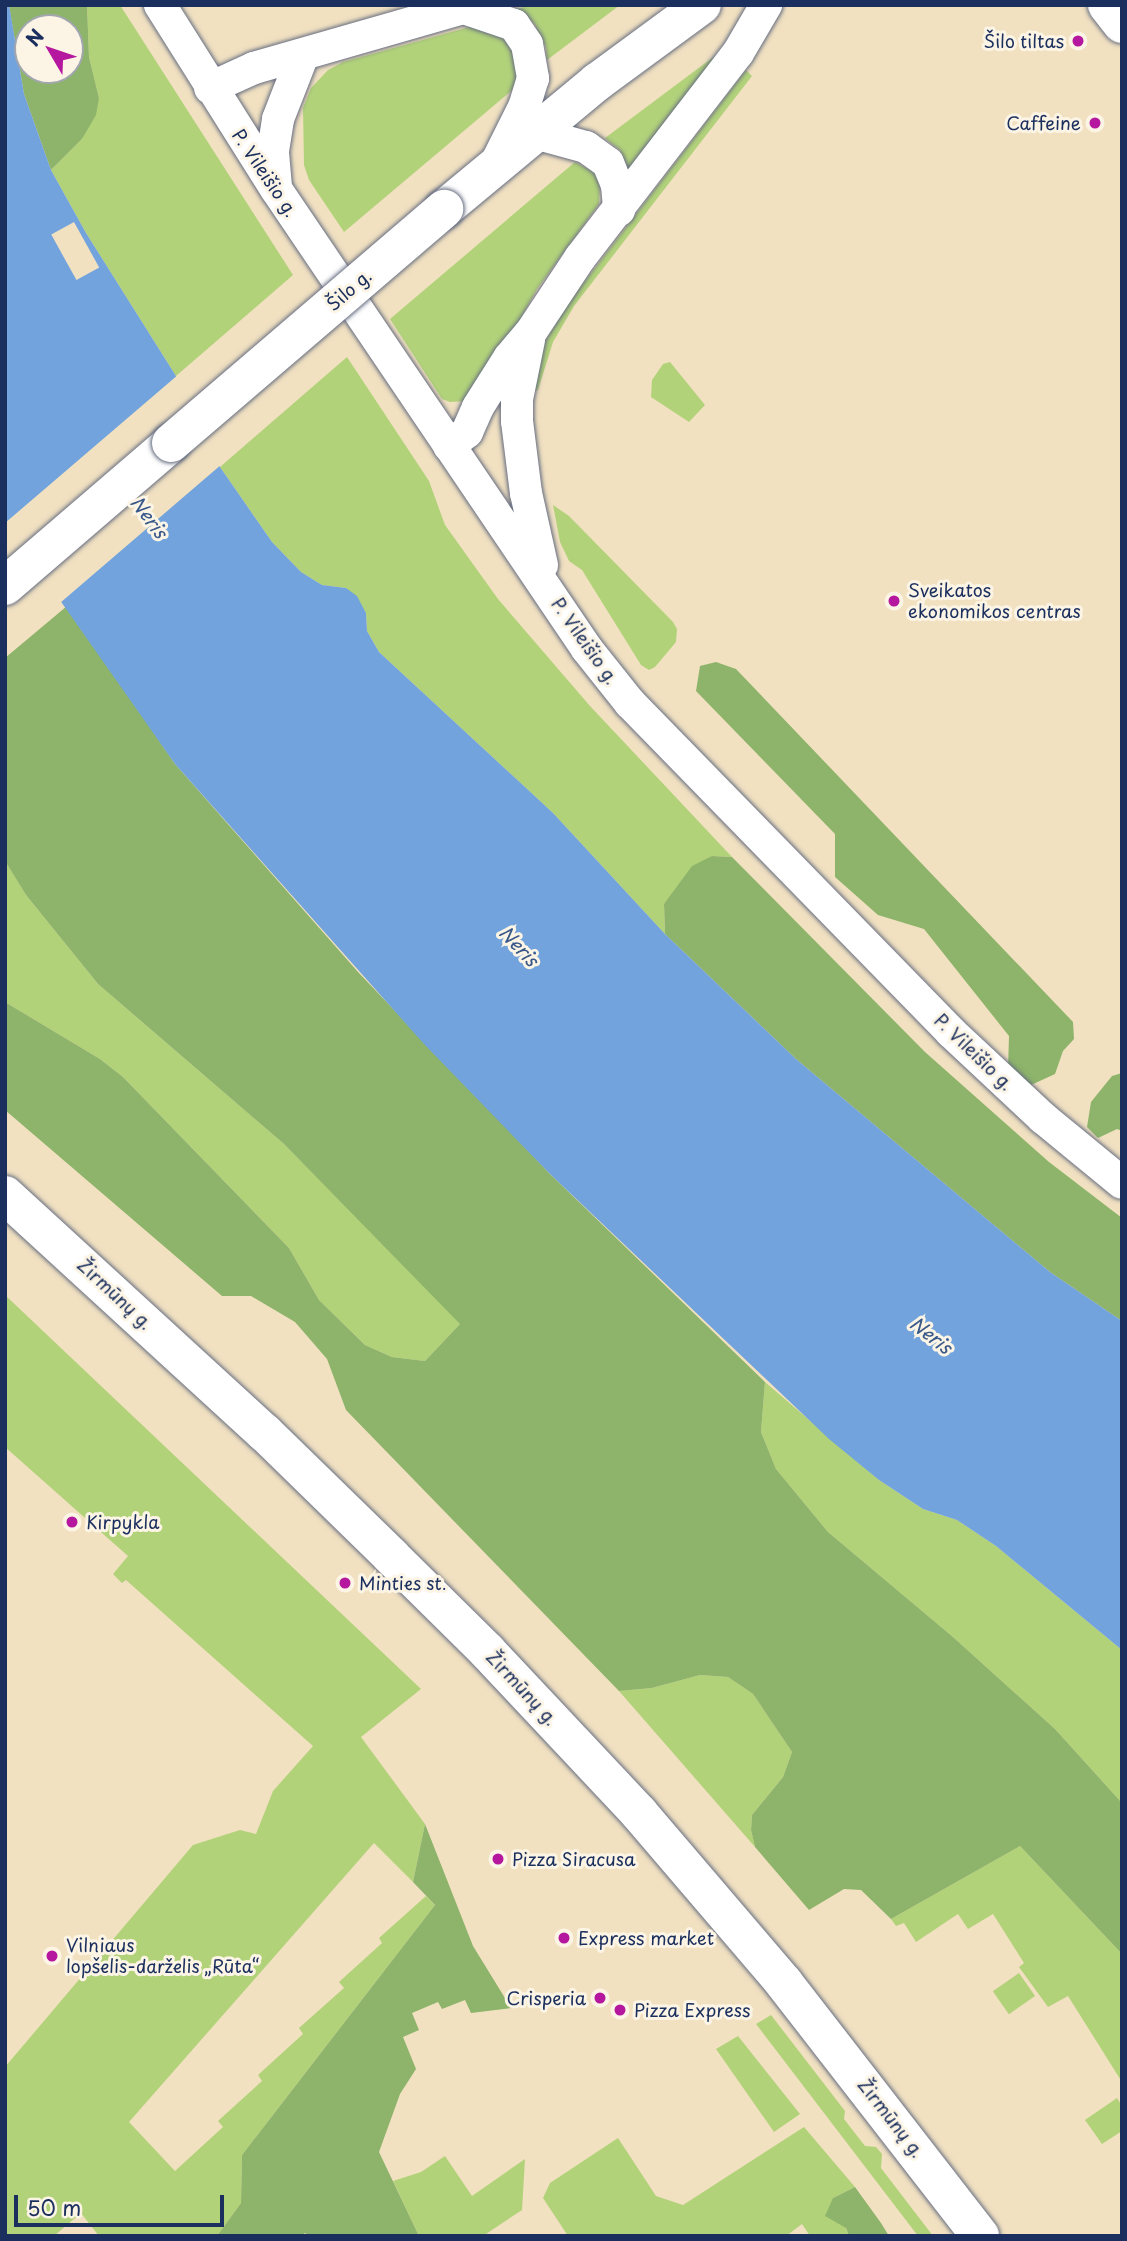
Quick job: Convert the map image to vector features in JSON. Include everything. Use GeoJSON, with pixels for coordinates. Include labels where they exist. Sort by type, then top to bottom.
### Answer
{"type":"FeatureCollection","features":[{"type":"Feature","properties":{"kind":"main road","name":"Šilo g."},"geometry":{"type":"LineString","coordinates":[[5,586],[496,164],[597,82],[702,5]]}},
{"type":"Feature","properties":{"kind":"main road"},"geometry":{"type":"LineString","coordinates":[[1107,5],[1122,24]]}},
{"type":"Feature","properties":{"kind":"main road","name":"Žirmūnų g."},"geometry":{"type":"LineString","coordinates":[[5,1195],[265,1433],[487,1651],[703,1886],[783,1983],[980,2236]]}},
{"type":"Feature","properties":{"kind":"street","name":"P. Vileišio g."},"geometry":{"type":"LineString","coordinates":[[160,5],[276,189],[458,439],[549,588],[596,660],[630,703],[680,758],[951,1032],[1043,1118],[1122,1183]]}},
{"type":"Feature","properties":{"kind":"street"},"geometry":{"type":"LineString","coordinates":[[458,439],[509,358],[531,332],[580,258],[738,53],[766,5]]}},
{"type":"Feature","properties":{"kind":"street"},"geometry":{"type":"LineString","coordinates":[[210,88],[232,76],[468,7],[514,25],[527,44],[532,65],[533,78],[524,107],[496,164]]}},
{"type":"Feature","properties":{"kind":"street"},"geometry":{"type":"LineString","coordinates":[[276,189],[273,151],[278,119],[303,55]]}},
{"type":"Feature","properties":{"kind":"street"},"geometry":{"type":"LineString","coordinates":[[535,133],[586,147],[608,163],[617,185],[619,210]]}},
{"type":"Feature","properties":{"kind":"street"},"geometry":{"type":"LineString","coordinates":[[531,332],[517,399],[517,421],[526,493],[549,588]]}},
{"type":"Feature","properties":{"kind":"street"},"geometry":{"type":"LineString","coordinates":[[458,439],[498,430],[517,421]]}},
{"type":"Feature","properties":{"kind":"green space"},"geometry":{"type":"Polygon","coordinates":[[[9,5],[87,5],[89,57],[99,98],[96,115],[82,139],[51,170],[22,84],[84,84],[84,14],[14,14],[14,35],[9,5]]]}},
{"type":"Feature","properties":{"kind":"green space"},"geometry":{"type":"Polygon","coordinates":[[[87,5],[120,5],[293,275],[176,376],[86,233],[51,170],[82,139],[99,98],[89,57],[87,5]]]}},
{"type":"Feature","properties":{"kind":"green space"},"geometry":{"type":"Polygon","coordinates":[[[529,5],[620,5],[547,60],[546,47],[534,23],[514,10],[529,5]]]}},
{"type":"Feature","properties":{"kind":"green space"},"geometry":{"type":"Polygon","coordinates":[[[473,26],[506,37],[520,58],[516,87],[344,232],[309,180],[304,165],[303,108],[311,88],[328,70],[343,62],[473,26]]]}},
{"type":"Feature","properties":{"kind":"green space"},"geometry":{"type":"Polygon","coordinates":[[[720,52],[629,170],[620,150],[605,138],[720,52]]]}},
{"type":"Feature","properties":{"kind":"green space"},"geometry":{"type":"Polygon","coordinates":[[[746,70],[752,76],[574,306],[553,342],[538,390],[530,391],[540,350],[566,306],[746,70]]]}},
{"type":"Feature","properties":{"kind":"green space"},"geometry":{"type":"Polygon","coordinates":[[[575,162],[592,171],[600,182],[599,204],[537,289],[488,377],[468,401],[450,402],[442,399],[390,319],[575,162]]]}},
{"type":"Feature","properties":{"kind":"green space"},"geometry":{"type":"Polygon","coordinates":[[[347,357],[429,481],[445,525],[498,599],[590,706],[732,857],[712,856],[664,904],[665,934],[553,813],[379,652],[367,631],[366,613],[346,588],[322,585],[301,572],[272,542],[220,467],[347,357]]]}},
{"type":"Feature","properties":{"kind":"green space"},"geometry":{"type":"Polygon","coordinates":[[[670,362],[705,405],[689,422],[651,397],[652,380],[663,364],[670,362]]]}},
{"type":"Feature","properties":{"kind":"green space"},"geometry":{"type":"Polygon","coordinates":[[[553,505],[569,516],[673,622],[677,629],[676,642],[655,667],[649,670],[641,665],[582,570],[569,561],[560,542],[553,505]]]}},
{"type":"Feature","properties":{"kind":"green space"},"geometry":{"type":"Polygon","coordinates":[[[67,606],[175,764],[358,972],[550,1174],[765,1382],[761,1432],[776,1469],[828,1532],[953,1637],[1055,1729],[1122,1803],[1122,1954],[1020,1846],[891,1919],[861,1890],[844,1889],[809,1910],[755,1847],[751,1830],[752,1815],[783,1777],[792,1752],[753,1694],[728,1677],[700,1675],[652,1688],[619,1691],[346,1410],[327,1359],[295,1322],[251,1296],[222,1296],[5,1110],[5,1002],[100,1059],[123,1077],[289,1248],[319,1300],[365,1345],[392,1357],[425,1361],[460,1324],[284,1144],[98,984],[26,895],[5,861],[5,658],[67,606]]]}},
{"type":"Feature","properties":{"kind":"green space"},"geometry":{"type":"Polygon","coordinates":[[[716,662],[736,669],[1073,1022],[1074,1039],[1063,1051],[1055,1074],[1031,1085],[1008,1069],[1009,1036],[924,929],[878,915],[835,877],[835,834],[696,691],[700,666],[716,662]]]}},
{"type":"Feature","properties":{"kind":"green space"},"geometry":{"type":"Polygon","coordinates":[[[712,856],[732,857],[925,1052],[1049,1162],[1122,1218],[1122,1321],[1050,1272],[796,1059],[665,934],[664,904],[692,866],[712,856]]]}},
{"type":"Feature","properties":{"kind":"green space"},"geometry":{"type":"Polygon","coordinates":[[[5,861],[26,895],[98,984],[284,1144],[461,1323],[425,1361],[392,1357],[365,1345],[319,1300],[289,1248],[123,1077],[100,1059],[5,1002],[5,861]]]}},
{"type":"Feature","properties":{"kind":"green space"},"geometry":{"type":"Polygon","coordinates":[[[1122,1073],[1122,1131],[1117,1129],[1098,1138],[1087,1127],[1091,1102],[1112,1076],[1122,1073]]]}},
{"type":"Feature","properties":{"kind":"green space"},"geometry":{"type":"Polygon","coordinates":[[[5,1295],[421,1689],[361,1737],[425,1824],[413,1882],[374,1843],[129,2122],[175,2171],[223,2127],[218,2121],[262,2081],[258,2075],[303,2034],[299,2028],[344,1988],[339,1982],[382,1943],[379,1938],[426,1896],[435,1905],[242,2155],[241,2203],[217,2236],[99,2236],[81,2213],[54,2236],[5,2236],[5,2067],[193,1845],[240,1830],[256,1834],[273,1791],[313,1746],[126,1580],[122,1583],[113,1574],[128,1556],[5,1447],[5,1295]]]}},
{"type":"Feature","properties":{"kind":"green space"},"geometry":{"type":"Polygon","coordinates":[[[765,1382],[879,1480],[923,1509],[957,1520],[996,1546],[1122,1650],[1122,1803],[1055,1729],[953,1637],[828,1532],[776,1469],[761,1432],[765,1382]]]}},
{"type":"Feature","properties":{"kind":"green space"},"geometry":{"type":"Polygon","coordinates":[[[700,1675],[728,1677],[753,1694],[792,1752],[783,1777],[752,1815],[751,1830],[755,1847],[619,1691],[652,1688],[700,1675]]]}},
{"type":"Feature","properties":{"kind":"green space"},"geometry":{"type":"Polygon","coordinates":[[[425,1824],[473,1946],[511,2008],[471,2013],[465,2000],[442,2009],[438,2002],[412,2013],[419,2030],[403,2037],[416,2069],[400,2094],[379,2152],[419,2236],[308,2236],[305,2233],[301,2236],[217,2236],[241,2203],[242,2155],[435,1905],[413,1882],[425,1824]]]}},
{"type":"Feature","properties":{"kind":"green space"},"geometry":{"type":"Polygon","coordinates":[[[1020,1846],[1122,1954],[1122,2082],[1068,1996],[1048,2007],[1019,1967],[1024,1963],[993,1914],[968,1929],[958,1914],[916,1942],[904,1923],[896,1926],[891,1919],[1020,1846]]]}},
{"type":"Feature","properties":{"kind":"green space"},"geometry":{"type":"Polygon","coordinates":[[[1019,1973],[1035,1996],[1009,2014],[993,1991],[1019,1973]]]}},
{"type":"Feature","properties":{"kind":"green space"},"geometry":{"type":"Polygon","coordinates":[[[771,2015],[845,2111],[844,2119],[865,2146],[876,2147],[882,2154],[881,2168],[933,2236],[918,2236],[756,2024],[771,2015]]]}},
{"type":"Feature","properties":{"kind":"green space"},"geometry":{"type":"Polygon","coordinates":[[[738,2036],[800,2114],[774,2132],[716,2049],[738,2036]]]}},
{"type":"Feature","properties":{"kind":"green space"},"geometry":{"type":"Polygon","coordinates":[[[1117,2098],[1122,2106],[1122,2131],[1102,2144],[1085,2120],[1117,2098]]]}},
{"type":"Feature","properties":{"kind":"green space"},"geometry":{"type":"Polygon","coordinates":[[[804,2127],[855,2187],[833,2198],[849,2236],[810,2236],[802,2224],[786,2236],[568,2236],[543,2198],[550,2183],[618,2138],[656,2196],[683,2205],[804,2127]]]}},
{"type":"Feature","properties":{"kind":"green space"},"geometry":{"type":"Polygon","coordinates":[[[445,2156],[472,2196],[525,2159],[522,2210],[483,2236],[419,2236],[393,2181],[421,2172],[445,2156]]]}},
{"type":"Feature","properties":{"kind":"green space"},"geometry":{"type":"Polygon","coordinates":[[[855,2187],[889,2236],[849,2236],[846,2228],[825,2216],[833,2198],[855,2187]]]}},
{"type":"Feature","properties":{"kind":"water","name":"Neris"},"geometry":{"type":"Polygon","coordinates":[[[5,5],[9,5],[14,35],[14,84],[22,84],[51,170],[86,233],[176,376],[220,467],[272,542],[301,572],[322,585],[346,588],[357,596],[366,613],[367,631],[379,652],[553,813],[665,934],[796,1059],[1050,1272],[1122,1321],[1122,1650],[996,1546],[957,1520],[923,1509],[879,1480],[829,1439],[550,1174],[424,1044],[175,764],[5,522],[5,5]]]}},
{"type":"Feature","properties":{"kind":"pier"},"geometry":{"type":"Polygon","coordinates":[[[74,222],[99,267],[76,280],[51,235],[74,222]]]}},
{"type":"Feature","properties":{"kind":"pier"},"geometry":{"type":"Polygon","coordinates":[[[179,374],[222,464],[60,603],[5,528],[5,523],[179,374]]]}},
{"type":"Feature","properties":{"kind":"place","name":"Šilo tiltas"},"geometry":{"type":"Point","coordinates":[1078,41]}},
{"type":"Feature","properties":{"kind":"place","name":"Caffeine"},"geometry":{"type":"Point","coordinates":[1095,123]}},
{"type":"Feature","properties":{"kind":"place","name":"Sveikatos ekonomikos centras"},"geometry":{"type":"Point","coordinates":[894,601]}},
{"type":"Feature","properties":{"kind":"place","name":"Kirpykla"},"geometry":{"type":"Point","coordinates":[72,1522]}},
{"type":"Feature","properties":{"kind":"place","name":"Minties st."},"geometry":{"type":"Point","coordinates":[345,1583]}},
{"type":"Feature","properties":{"kind":"place","name":"Pizza Siracusa"},"geometry":{"type":"Point","coordinates":[498,1859]}},
{"type":"Feature","properties":{"kind":"place","name":"Express market"},"geometry":{"type":"Point","coordinates":[564,1938]}},
{"type":"Feature","properties":{"kind":"place","name":"Vilniaus lopšelis-darželis „Rūta“"},"geometry":{"type":"Point","coordinates":[52,1956]}},
{"type":"Feature","properties":{"kind":"place","name":"Crisperia"},"geometry":{"type":"Point","coordinates":[600,1998]}},
{"type":"Feature","properties":{"kind":"place","name":"Pizza Express"},"geometry":{"type":"Point","coordinates":[620,2010]}}]}
